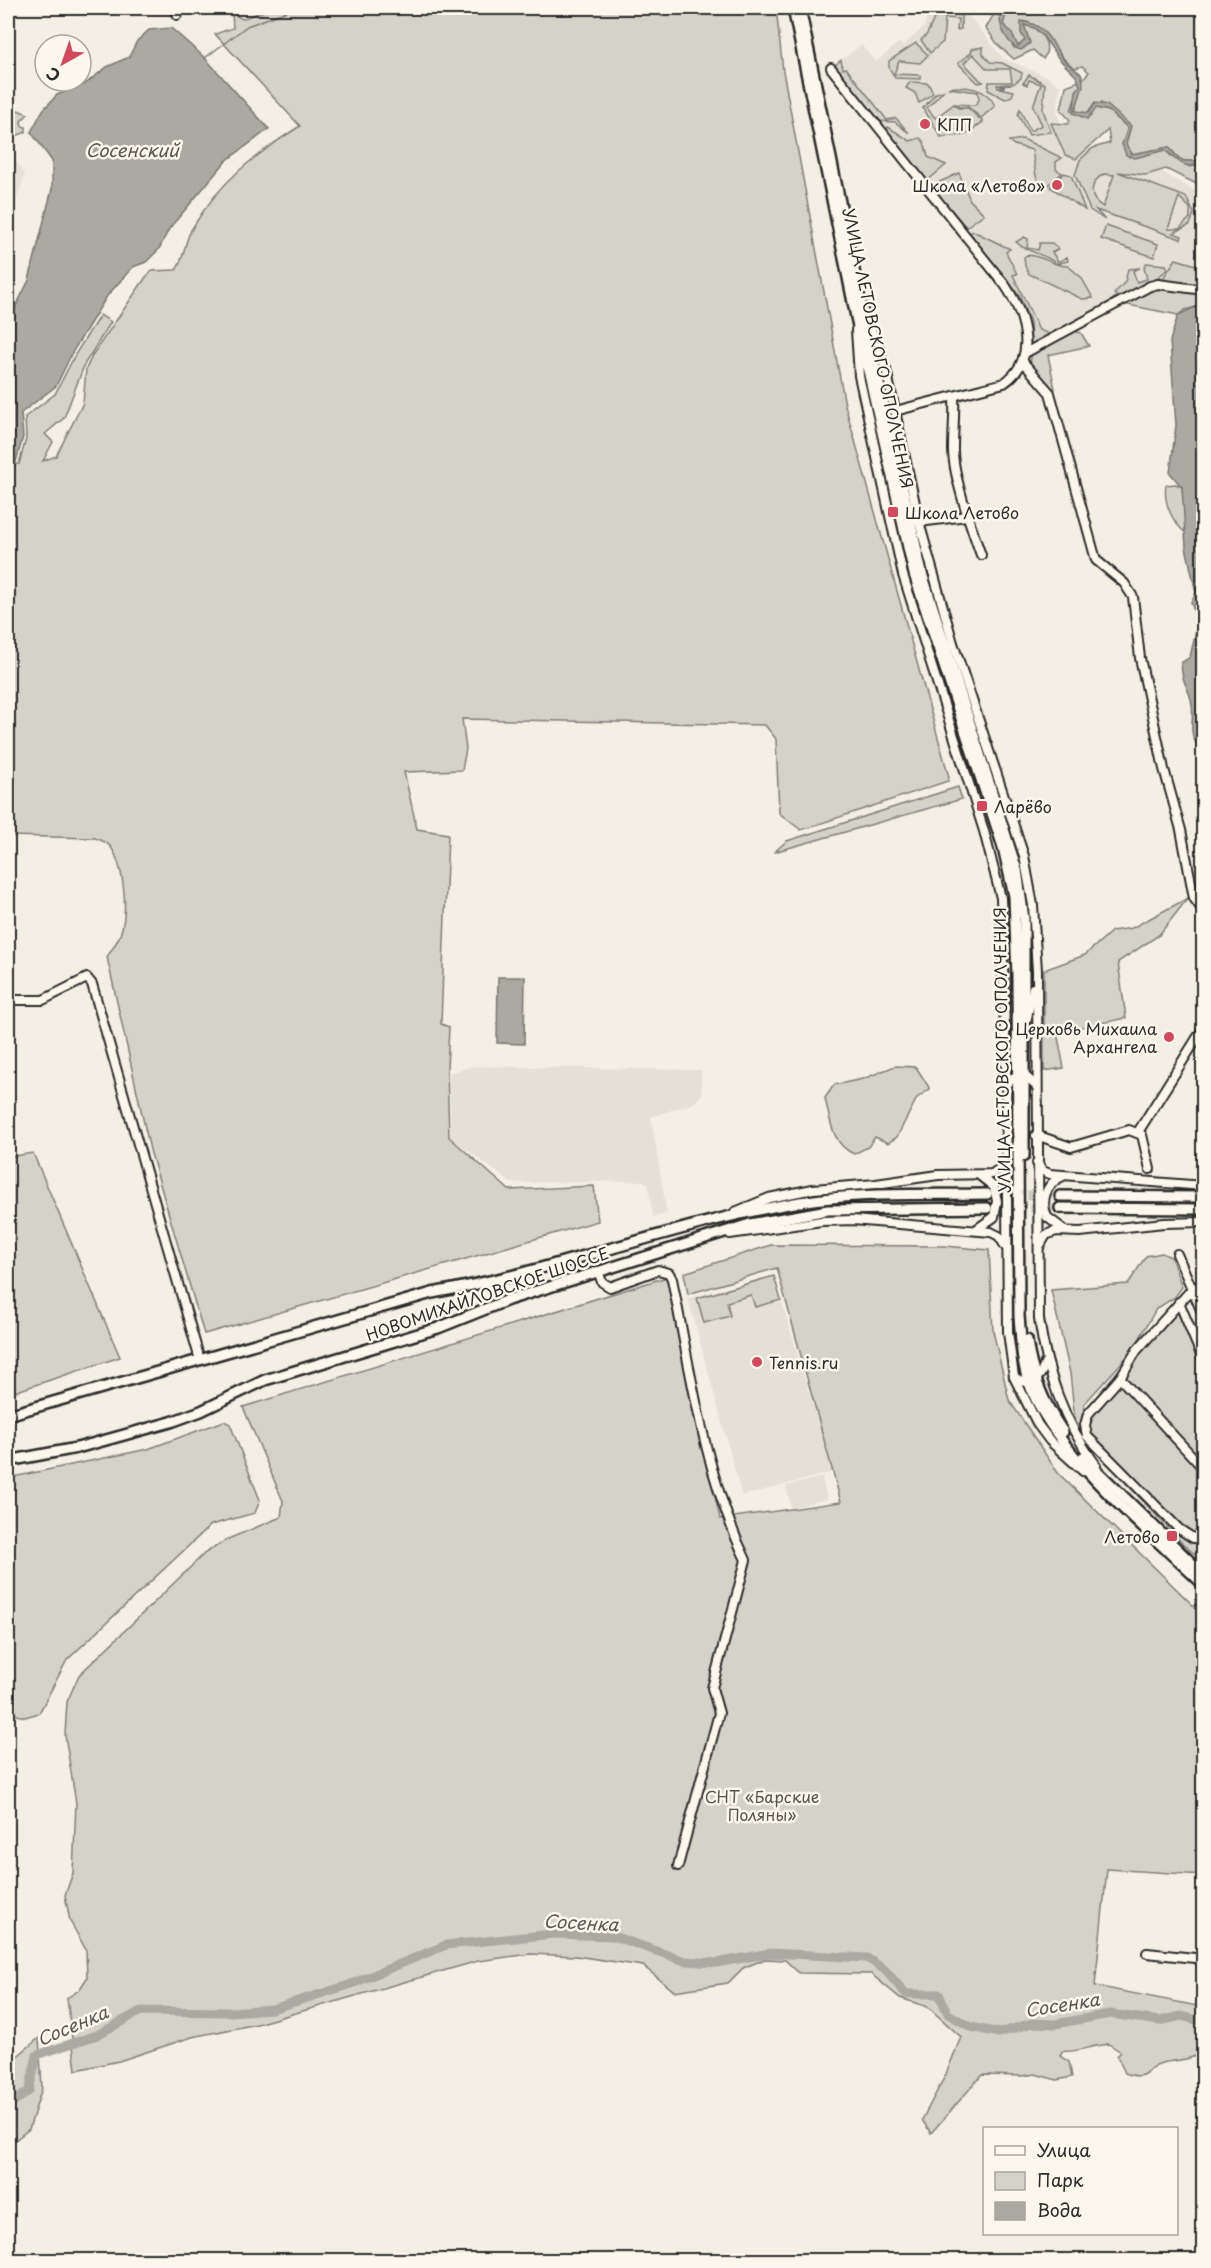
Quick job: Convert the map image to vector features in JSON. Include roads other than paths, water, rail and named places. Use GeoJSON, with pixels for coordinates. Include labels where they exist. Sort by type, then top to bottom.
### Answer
{"type":"FeatureCollection","features":[{"type":"Feature","properties":{"kind":"main road","name":"УЛИЦА ЛЕТОВСКОГО ОПОЛЧЕНИЯ"},"geometry":{"type":"LineString","coordinates":[[793,8],[856,317],[871,366],[922,573],[1017,870],[1024,919],[1024,1031],[1021,1076]]}},
{"type":"Feature","properties":{"kind":"main road","name":"УЛИЦА ЛЕТОВСКОГО ОПОЛЧЕНИЯ"},"geometry":{"type":"LineString","coordinates":[[800,8],[914,574],[1009,871],[1016,918],[1021,1076],[1019,1316],[1023,1359],[1032,1381],[1065,1435],[1106,1485],[1203,1585]]}},
{"type":"Feature","properties":{"kind":"main road","name":"НОВОМИХАЙЛОВСКОЕ ШОССЕ"},"geometry":{"type":"LineString","coordinates":[[8,1415],[432,1293],[503,1279],[708,1223],[776,1207],[829,1198],[987,1194]]}},
{"type":"Feature","properties":{"kind":"main road"},"geometry":{"type":"LineString","coordinates":[[1060,1196],[1203,1197]]}},
{"type":"Feature","properties":{"kind":"main road","name":"НОВОМИХАЙЛОВСКОЕ ШОССЕ"},"geometry":{"type":"LineString","coordinates":[[8,1461],[77,1448],[171,1422],[201,1411],[265,1380],[438,1329],[508,1300],[598,1270],[778,1217],[828,1210],[987,1208]]}},
{"type":"Feature","properties":{"kind":"main road"},"geometry":{"type":"LineString","coordinates":[[1060,1208],[1203,1209]]}},
{"type":"Feature","properties":{"kind":"main road","name":"УЛИЦА ЛЕТОВСКОГО ОПОЛЧЕНИЯ"},"geometry":{"type":"LineString","coordinates":[[1106,1485],[1203,1575]]}},
{"type":"Feature","properties":{"kind":"street"},"geometry":{"type":"LineString","coordinates":[[831,68],[1005,285],[1021,313],[1024,325],[1024,357],[1014,375],[1004,382],[895,411]]}},
{"type":"Feature","properties":{"kind":"street"},"geometry":{"type":"LineString","coordinates":[[1024,357],[1150,286],[1158,284],[1203,290]]}},
{"type":"Feature","properties":{"kind":"street"},"geometry":{"type":"LineString","coordinates":[[861,304],[886,369],[919,522],[953,643],[1023,856],[1034,913],[1037,971],[1036,1254],[1039,1319],[1045,1363],[1074,1432],[1106,1485]]}},
{"type":"Feature","properties":{"kind":"street"},"geometry":{"type":"LineString","coordinates":[[856,317],[859,376],[903,575],[984,831],[1001,898],[1006,1086],[1008,1332],[1014,1377],[1028,1410],[1050,1441],[1106,1485]]}},
{"type":"Feature","properties":{"kind":"street"},"geometry":{"type":"LineString","coordinates":[[1024,357],[1050,393],[1096,560],[1124,583],[1133,597],[1140,658],[1164,769],[1181,830],[1194,898],[1203,912]]}},
{"type":"Feature","properties":{"kind":"street"},"geometry":{"type":"LineString","coordinates":[[859,376],[871,366],[886,369]]}},
{"type":"Feature","properties":{"kind":"street"},"geometry":{"type":"LineString","coordinates":[[954,397],[956,427],[952,449],[968,516],[981,555]]}},
{"type":"Feature","properties":{"kind":"street"},"geometry":{"type":"LineString","coordinates":[[919,522],[968,516]]}},
{"type":"Feature","properties":{"kind":"street"},"geometry":{"type":"LineString","coordinates":[[1024,1031],[1037,971]]}},
{"type":"Feature","properties":{"kind":"street"},"geometry":{"type":"LineString","coordinates":[[8,1000],[43,1000],[87,978],[92,984],[200,1360]]}},
{"type":"Feature","properties":{"kind":"street"},"geometry":{"type":"LineString","coordinates":[[1138,1132],[1203,1027]]}},
{"type":"Feature","properties":{"kind":"street"},"geometry":{"type":"LineString","coordinates":[[1006,1086],[1021,1076],[1036,1086]]}},
{"type":"Feature","properties":{"kind":"street"},"geometry":{"type":"LineString","coordinates":[[1036,1135],[1071,1147],[1129,1130],[1138,1132],[1142,1135],[1150,1168]]}},
{"type":"Feature","properties":{"kind":"street"},"geometry":{"type":"LineString","coordinates":[[708,1223],[789,1192],[938,1175],[997,1172],[1005,1158]]}},
{"type":"Feature","properties":{"kind":"street"},"geometry":{"type":"LineString","coordinates":[[1036,1161],[1047,1173],[1203,1186]]}},
{"type":"Feature","properties":{"kind":"street"},"geometry":{"type":"LineString","coordinates":[[973,1230],[989,1223],[994,1217],[997,1201],[994,1187],[977,1174]]}},
{"type":"Feature","properties":{"kind":"street"},"geometry":{"type":"LineString","coordinates":[[1065,1175],[1051,1183],[1044,1211],[1051,1223],[1067,1231]]}},
{"type":"Feature","properties":{"kind":"street"},"geometry":{"type":"LineString","coordinates":[[711,1236],[842,1221],[879,1221],[996,1233],[1003,1240],[1006,1251]]}},
{"type":"Feature","properties":{"kind":"street"},"geometry":{"type":"LineString","coordinates":[[1036,1254],[1046,1235],[1067,1231],[1203,1222]]}},
{"type":"Feature","properties":{"kind":"street"},"geometry":{"type":"LineString","coordinates":[[1177,1254],[1203,1317]]}},
{"type":"Feature","properties":{"kind":"street"},"geometry":{"type":"LineString","coordinates":[[598,1270],[603,1282],[610,1287],[658,1270],[665,1270],[672,1279],[708,1451],[736,1540],[746,1560],[712,1688],[719,1713],[678,1866]]}},
{"type":"Feature","properties":{"kind":"street"},"geometry":{"type":"LineString","coordinates":[[1203,1284],[1192,1289],[1137,1350],[1120,1378],[1089,1414],[1085,1425],[1087,1436],[1179,1529],[1192,1538],[1203,1538]]}},
{"type":"Feature","properties":{"kind":"street"},"geometry":{"type":"LineString","coordinates":[[1179,1302],[1203,1362]]}},
{"type":"Feature","properties":{"kind":"street"},"geometry":{"type":"LineString","coordinates":[[1014,1377],[1020,1382],[1032,1381],[1042,1375],[1045,1363]]}},
{"type":"Feature","properties":{"kind":"street"},"geometry":{"type":"LineString","coordinates":[[1120,1378],[1203,1469]]}},
{"type":"Feature","properties":{"kind":"street"},"geometry":{"type":"LineString","coordinates":[[1147,1953],[1203,1959]]}},
{"type":"Feature","properties":{"kind":"water"},"geometry":{"type":"Polygon","coordinates":[[[1004,8],[1008,8],[1003,24],[1011,32],[1018,46],[1025,40],[1021,33],[1021,22],[1036,25],[1046,34],[1065,61],[1082,75],[1083,86],[1075,111],[1088,113],[1095,103],[1107,105],[1131,126],[1126,144],[1132,154],[1169,147],[1183,161],[1203,160],[1203,164],[1186,165],[1165,150],[1135,158],[1126,155],[1122,144],[1128,128],[1109,111],[1096,108],[1087,119],[1073,113],[1076,91],[1080,86],[1077,77],[1034,28],[1024,25],[1030,43],[1021,50],[1012,45],[1001,25],[1000,15],[1004,12],[1004,8]]]}},
{"type":"Feature","properties":{"kind":"water","name":"Сосенский"},"geometry":{"type":"Polygon","coordinates":[[[171,28],[205,58],[269,129],[226,161],[169,229],[159,249],[146,262],[133,267],[107,296],[73,351],[56,386],[21,413],[23,437],[12,476],[8,478],[8,322],[29,280],[52,189],[52,161],[31,132],[43,110],[57,95],[93,93],[93,78],[107,67],[129,57],[137,41],[149,30],[171,28]]]}},
{"type":"Feature","properties":{"kind":"water"},"geometry":{"type":"Polygon","coordinates":[[[1204,305],[1203,753],[1192,732],[1191,699],[1183,679],[1181,663],[1190,657],[1198,623],[1191,602],[1196,593],[1186,547],[1182,487],[1170,473],[1176,425],[1170,341],[1178,315],[1204,305]]]}},
{"type":"Feature","properties":{"kind":"water"},"geometry":{"type":"Polygon","coordinates":[[[498,977],[525,977],[524,1044],[497,1043],[498,977]]]}},
{"type":"Feature","properties":{"kind":"waterway"},"geometry":{"type":"LineString","coordinates":[[205,58],[247,26],[295,8]]}},
{"type":"Feature","properties":{"kind":"waterway","name":"Сосенка"},"geometry":{"type":"LineString","coordinates":[[8,2106],[29,2091],[37,2055],[97,2035],[141,2011],[231,2012],[272,2009],[349,1985],[446,1945],[554,1934],[613,1936],[685,1961],[716,1963],[770,1953],[867,1958],[885,1970],[906,1994],[939,1994],[948,2014],[971,2027],[999,2033],[1032,2023],[1055,2024],[1110,2014],[1160,2021],[1181,2016],[1204,2022]]}},
{"type":"Feature","properties":{"kind":"tunnel"},"geometry":{"type":"LineString","coordinates":[[987,1194],[1060,1196]]}},
{"type":"Feature","properties":{"kind":"tunnel"},"geometry":{"type":"LineString","coordinates":[[990,1208],[1060,1208]]}},
{"type":"Feature","properties":{"kind":"place","name":"КПП"},"geometry":{"type":"Point","coordinates":[925,124]}},
{"type":"Feature","properties":{"kind":"place","name":"Школа «Летово»"},"geometry":{"type":"Point","coordinates":[1057,185]}},
{"type":"Feature","properties":{"kind":"place","name":"Школа Летово"},"geometry":{"type":"Point","coordinates":[893,512]}},
{"type":"Feature","properties":{"kind":"place","name":"Ларёво"},"geometry":{"type":"Point","coordinates":[982,806]}},
{"type":"Feature","properties":{"kind":"place","name":"Церковь Михаила Архангела"},"geometry":{"type":"Point","coordinates":[1169,1037]}},
{"type":"Feature","properties":{"kind":"place","name":"Tennis.ru"},"geometry":{"type":"Point","coordinates":[757,1362]}},
{"type":"Feature","properties":{"kind":"place","name":"Летово"},"geometry":{"type":"Point","coordinates":[1172,1536]}},
{"type":"Feature","properties":{"kind":"park label","name":"СНТ «Барские Поляны»"},"geometry":{"type":"Point","coordinates":[762,1805]}}]}
